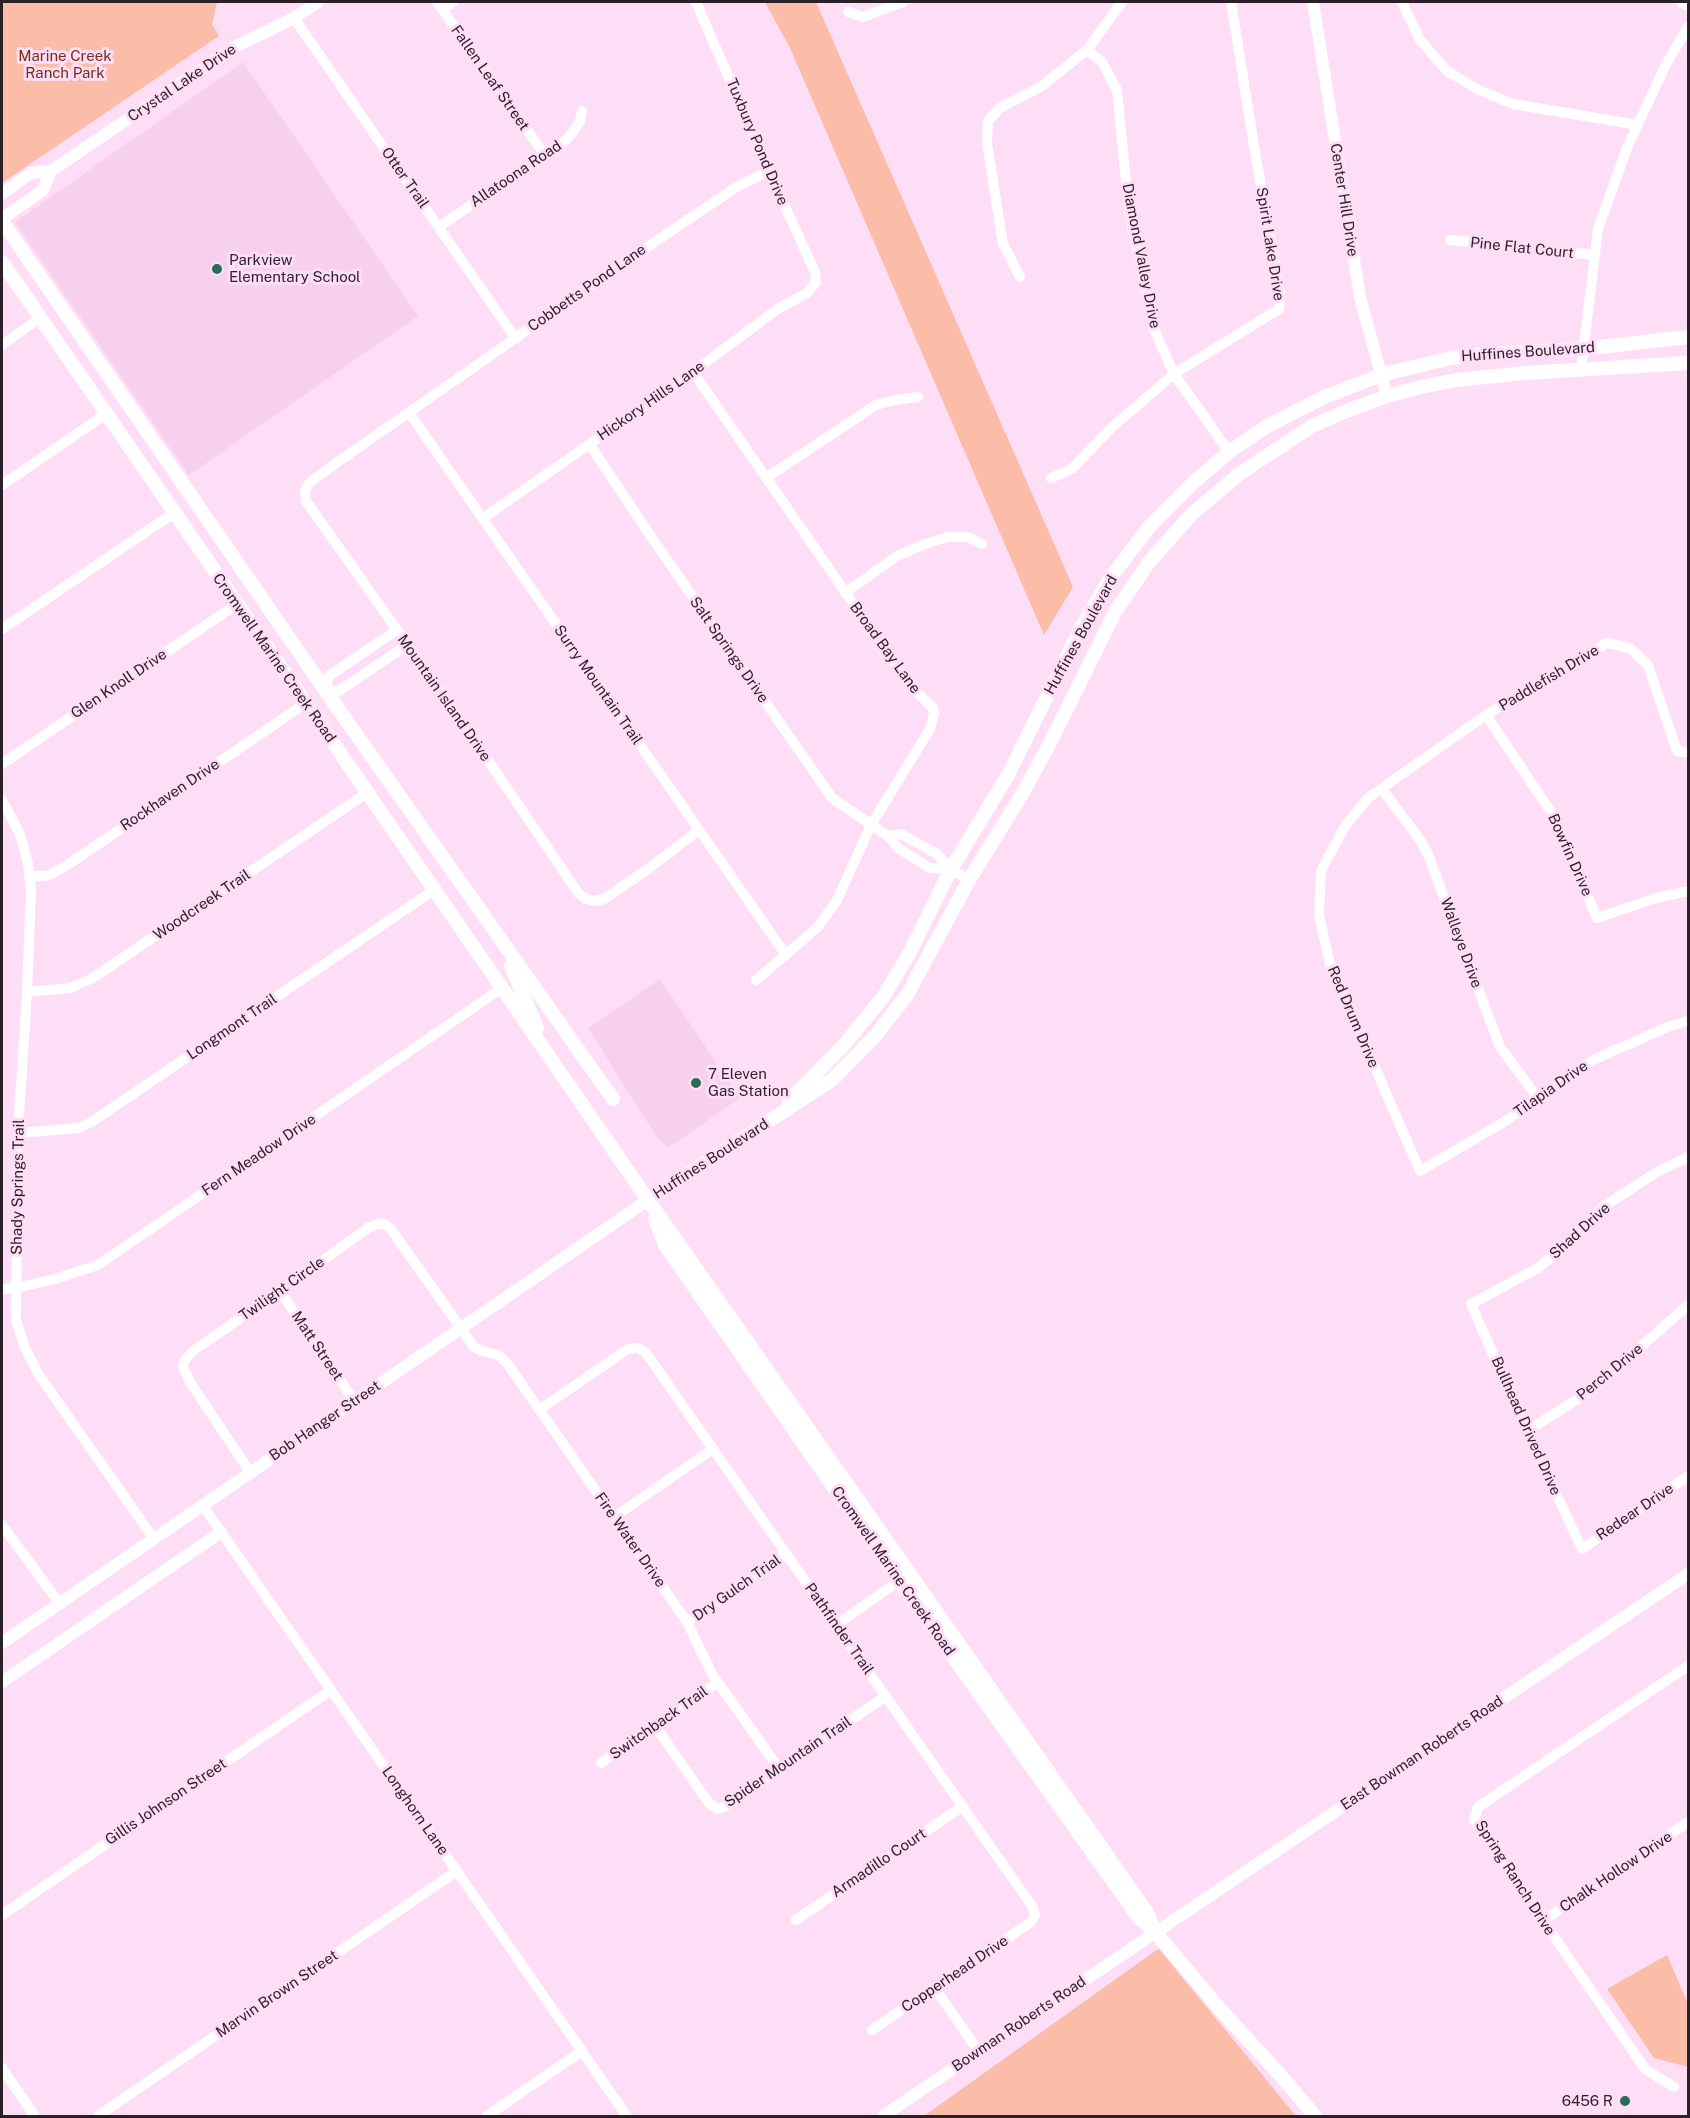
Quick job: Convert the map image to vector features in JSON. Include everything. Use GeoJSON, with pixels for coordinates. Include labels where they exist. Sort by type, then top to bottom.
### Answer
{"type":"FeatureCollection","features":[{"type":"Feature","properties":{"kind":"main road","name":"Cromwell Marine Creek Road"},"geometry":{"type":"LineString","coordinates":[[2,220],[124,401],[613,1100]]}},
{"type":"Feature","properties":{"kind":"main road","name":"Cromwell Marine Creek Road"},"geometry":{"type":"LineString","coordinates":[[2,262],[648,1200],[1140,1902],[1155,1932]]}},
{"type":"Feature","properties":{"kind":"main road","name":"Huffines Boulevard"},"geometry":{"type":"LineString","coordinates":[[774,1118],[844,1045],[884,996],[911,950],[951,869],[1008,775],[1081,628],[1110,578],[1150,526],[1194,482],[1229,452],[1264,428],[1322,398],[1382,375],[1451,358],[1483,354],[1582,349],[1689,337]]}},
{"type":"Feature","properties":{"kind":"main road","name":"Huffines Boulevard"},"geometry":{"type":"LineString","coordinates":[[648,1200],[832,1080],[876,1035],[907,994],[969,880],[1021,796],[1115,612],[1149,562],[1191,515],[1239,474],[1312,426],[1387,396],[1456,380],[1526,373],[1689,363]]}},
{"type":"Feature","properties":{"kind":"main road"},"geometry":{"type":"LineString","coordinates":[[106,414],[124,401]]}},
{"type":"Feature","properties":{"kind":"main road"},"geometry":{"type":"LineString","coordinates":[[306,703],[325,690]]}},
{"type":"Feature","properties":{"kind":"main road","name":"Cromwell Marine Creek Road"},"geometry":{"type":"LineString","coordinates":[[502,944],[547,1054]]}},
{"type":"Feature","properties":{"kind":"main road","name":"Cromwell Marine Creek Road"},"geometry":{"type":"LineString","coordinates":[[648,1200],[665,1245],[899,1581],[1139,1918],[1155,1932],[1218,2008],[1315,2116]]}},
{"type":"Feature","properties":{"kind":"street","name":"Crystal Lake Drive"},"geometry":{"type":"LineString","coordinates":[[2,194],[31,173],[51,171],[231,49],[294,18],[318,2]]}},
{"type":"Feature","properties":{"kind":"street"},"geometry":{"type":"LineString","coordinates":[[439,5],[453,2]]}},
{"type":"Feature","properties":{"kind":"street","name":"Tuxbury Pond Drive"},"geometry":{"type":"LineString","coordinates":[[696,2],[815,272],[816,282]]}},
{"type":"Feature","properties":{"kind":"street"},"geometry":{"type":"LineString","coordinates":[[848,12],[863,17],[903,2]]}},
{"type":"Feature","properties":{"kind":"street"},"geometry":{"type":"LineString","coordinates":[[1020,276],[1003,244],[987,143],[988,121],[1000,108],[1042,86],[1087,50],[1122,2]]}},
{"type":"Feature","properties":{"kind":"street","name":"Spirit Lake Drive"},"geometry":{"type":"LineString","coordinates":[[1050,478],[1072,469],[1111,428],[1174,374],[1280,309],[1280,292],[1231,2]]}},
{"type":"Feature","properties":{"kind":"street","name":"Center Hill Drive"},"geometry":{"type":"LineString","coordinates":[[1313,2],[1360,297],[1387,396]]}},
{"type":"Feature","properties":{"kind":"street"},"geometry":{"type":"LineString","coordinates":[[1402,2],[1420,40],[1447,71],[1479,90],[1513,104],[1638,125]]}},
{"type":"Feature","properties":{"kind":"street"},"geometry":{"type":"LineString","coordinates":[[1681,2],[1689,6]]}},
{"type":"Feature","properties":{"kind":"street","name":"Fallen Leaf Street"},"geometry":{"type":"LineString","coordinates":[[439,5],[544,154]]}},
{"type":"Feature","properties":{"kind":"street","name":"Otter Trail"},"geometry":{"type":"LineString","coordinates":[[294,18],[516,339]]}},
{"type":"Feature","properties":{"kind":"street"},"geometry":{"type":"LineString","coordinates":[[1581,371],[1598,230],[1627,148],[1666,64],[1689,27]]}},
{"type":"Feature","properties":{"kind":"street","name":"Diamond Valley Drive"},"geometry":{"type":"LineString","coordinates":[[1087,50],[1102,62],[1117,90],[1129,212],[1154,329],[1174,374],[1229,452]]}},
{"type":"Feature","properties":{"kind":"street","name":"Allatoona Road"},"geometry":{"type":"LineString","coordinates":[[439,227],[566,140],[580,121],[582,111]]}},
{"type":"Feature","properties":{"kind":"street","name":"Crystal Lake Drive"},"geometry":{"type":"LineString","coordinates":[[2,220],[43,190],[51,171]]}},
{"type":"Feature","properties":{"kind":"street","name":"Cobbetts Pond Lane"},"geometry":{"type":"LineString","coordinates":[[410,414],[699,211],[748,180],[769,171]]}},
{"type":"Feature","properties":{"kind":"street","name":"Pine Flat Court"},"geometry":{"type":"LineString","coordinates":[[1450,240],[1594,255]]}},
{"type":"Feature","properties":{"kind":"street","name":"Hickory Hills Lane"},"geometry":{"type":"LineString","coordinates":[[482,519],[693,372],[779,308],[807,293],[816,282]]}},
{"type":"Feature","properties":{"kind":"street"},"geometry":{"type":"LineString","coordinates":[[2,345],[40,318]]}},
{"type":"Feature","properties":{"kind":"street","name":"Broad Bay Lane"},"geometry":{"type":"LineString","coordinates":[[693,372],[909,684],[933,708],[934,714],[930,729],[871,825],[837,900],[818,927],[756,980]]}},
{"type":"Feature","properties":{"kind":"street"},"geometry":{"type":"LineString","coordinates":[[766,478],[876,405],[895,400],[918,398]]}},
{"type":"Feature","properties":{"kind":"street"},"geometry":{"type":"LineString","coordinates":[[2,484],[106,414]]}},
{"type":"Feature","properties":{"kind":"street","name":"Surry Mountain Trail"},"geometry":{"type":"LineString","coordinates":[[410,414],[786,955]]}},
{"type":"Feature","properties":{"kind":"street","name":"Mountain Island Drive"},"geometry":{"type":"LineString","coordinates":[[410,414],[309,483],[305,491],[306,501],[462,722],[572,886],[586,899],[594,901],[604,899],[699,830]]}},
{"type":"Feature","properties":{"kind":"street","name":"Salt Springs Drive"},"geometry":{"type":"LineString","coordinates":[[590,445],[832,798],[888,836],[898,848],[930,868],[951,869],[969,880]]}},
{"type":"Feature","properties":{"kind":"street"},"geometry":{"type":"LineString","coordinates":[[2,629],[174,513]]}},
{"type":"Feature","properties":{"kind":"street"},"geometry":{"type":"LineString","coordinates":[[845,593],[897,556],[928,543],[947,537],[968,537],[982,544]]}},
{"type":"Feature","properties":{"kind":"street","name":"Glen Knoll Drive"},"geometry":{"type":"LineString","coordinates":[[2,764],[237,604]]}},
{"type":"Feature","properties":{"kind":"street"},"geometry":{"type":"LineString","coordinates":[[397,630],[329,676],[325,690],[339,691],[406,645]]}},
{"type":"Feature","properties":{"kind":"street","name":"Paddlefish Drive"},"geometry":{"type":"LineString","coordinates":[[1486,715],[1607,643],[1630,648],[1648,665],[1677,751],[1689,753]]}},
{"type":"Feature","properties":{"kind":"street","name":"Rockhaven Drive"},"geometry":{"type":"LineString","coordinates":[[30,877],[50,875],[69,864],[306,703]]}},
{"type":"Feature","properties":{"kind":"street","name":"Red Drum Drive"},"geometry":{"type":"LineString","coordinates":[[1420,1171],[1330,964],[1319,915],[1321,871],[1345,826],[1368,798],[1486,715]]}},
{"type":"Feature","properties":{"kind":"street","name":"Bowfin Drive"},"geometry":{"type":"LineString","coordinates":[[1486,715],[1553,815],[1598,918],[1656,898],[1689,891]]}},
{"type":"Feature","properties":{"kind":"street","name":"Walleye Drive"},"geometry":{"type":"LineString","coordinates":[[1382,789],[1425,849],[1500,1047],[1538,1098]]}},
{"type":"Feature","properties":{"kind":"street","name":"Woodcreek Trail"},"geometry":{"type":"LineString","coordinates":[[27,992],[70,988],[93,978],[367,793]]}},
{"type":"Feature","properties":{"kind":"street","name":"Shady Springs Trail"},"geometry":{"type":"LineString","coordinates":[[2,800],[20,834],[30,877],[31,892],[18,1133],[16,1320],[39,1375],[154,1539]]}},
{"type":"Feature","properties":{"kind":"street","name":"Longmont Trail"},"geometry":{"type":"LineString","coordinates":[[18,1133],[78,1128],[90,1124],[434,890]]}},
{"type":"Feature","properties":{"kind":"street","name":"Fern Meadow Drive"},"geometry":{"type":"LineString","coordinates":[[2,1289],[16,1288],[98,1265],[502,988]]}},
{"type":"Feature","properties":{"kind":"street","name":"Tilapia Drive"},"geometry":{"type":"LineString","coordinates":[[1420,1171],[1504,1122],[1593,1060],[1670,1026],[1689,1021]]}},
{"type":"Feature","properties":{"kind":"street","name":"Shad Drive"},"geometry":{"type":"LineString","coordinates":[[1471,1304],[1538,1268],[1568,1244],[1603,1207],[1657,1172],[1689,1157]]}},
{"type":"Feature","properties":{"kind":"street","name":"Bob Hanger Street"},"geometry":{"type":"LineString","coordinates":[[2,1643],[648,1200]]}},
{"type":"Feature","properties":{"kind":"street","name":"Twilight Circle"},"geometry":{"type":"LineString","coordinates":[[250,1472],[190,1382],[183,1367],[184,1361],[193,1351],[368,1228],[381,1223],[391,1229],[461,1329]]}},
{"type":"Feature","properties":{"kind":"street","name":"Matt Street"},"geometry":{"type":"LineString","coordinates":[[280,1291],[355,1402]]}},
{"type":"Feature","properties":{"kind":"street","name":"Bullhead Drived Drive"},"geometry":{"type":"LineString","coordinates":[[1471,1304],[1582,1549]]}},
{"type":"Feature","properties":{"kind":"street","name":"Perch Drive"},"geometry":{"type":"LineString","coordinates":[[1527,1431],[1592,1390],[1689,1305]]}},
{"type":"Feature","properties":{"kind":"street","name":"Fire Water Drive"},"geometry":{"type":"LineString","coordinates":[[461,1329],[474,1347],[498,1355],[504,1360],[687,1622],[718,1682],[780,1770]]}},
{"type":"Feature","properties":{"kind":"street","name":"Pathfinder Trail"},"geometry":{"type":"LineString","coordinates":[[539,1410],[628,1349],[638,1348],[646,1353],[963,1806],[1032,1906],[1035,1915]]}},
{"type":"Feature","properties":{"kind":"street"},"geometry":{"type":"LineString","coordinates":[[614,1517],[713,1449]]}},
{"type":"Feature","properties":{"kind":"street","name":"Redear Drive"},"geometry":{"type":"LineString","coordinates":[[1582,1549],[1689,1476]]}},
{"type":"Feature","properties":{"kind":"street","name":"Longhorn Lane"},"geometry":{"type":"LineString","coordinates":[[203,1506],[627,2116]]}},
{"type":"Feature","properties":{"kind":"street"},"geometry":{"type":"LineString","coordinates":[[2,1525],[60,1604]]}},
{"type":"Feature","properties":{"kind":"street"},"geometry":{"type":"LineString","coordinates":[[2,1682],[221,1532]]}},
{"type":"Feature","properties":{"kind":"street","name":"Dry Gulch Trial"},"geometry":{"type":"LineString","coordinates":[[687,1622],[786,1554]]}},
{"type":"Feature","properties":{"kind":"street","name":"East Bowman Roberts Road"},"geometry":{"type":"LineString","coordinates":[[1155,1932],[1689,1574]]}},
{"type":"Feature","properties":{"kind":"street"},"geometry":{"type":"LineString","coordinates":[[836,1625],[899,1581]]}},
{"type":"Feature","properties":{"kind":"street","name":"Spring Ranch Drive"},"geometry":{"type":"LineString","coordinates":[[1674,2087],[1645,2069],[1474,1820],[1478,1807],[1689,1666]]}},
{"type":"Feature","properties":{"kind":"street","name":"Switchback Trail"},"geometry":{"type":"LineString","coordinates":[[601,1763],[718,1682]]}},
{"type":"Feature","properties":{"kind":"street","name":"Gillis Johnson Street"},"geometry":{"type":"LineString","coordinates":[[2,1915],[331,1690]]}},
{"type":"Feature","properties":{"kind":"street","name":"Spider Mountain Trail"},"geometry":{"type":"LineString","coordinates":[[655,1726],[709,1803],[718,1809],[727,1806],[886,1696]]}},
{"type":"Feature","properties":{"kind":"street","name":"Armadillo Court"},"geometry":{"type":"LineString","coordinates":[[796,1920],[963,1806]]}},
{"type":"Feature","properties":{"kind":"street","name":"Chalk Hollow Drive"},"geometry":{"type":"LineString","coordinates":[[1544,1921],[1689,1822]]}},
{"type":"Feature","properties":{"kind":"street","name":"Marvin Brown Street"},"geometry":{"type":"LineString","coordinates":[[98,2116],[457,1871]]}},
{"type":"Feature","properties":{"kind":"street","name":"Copperhead Drive"},"geometry":{"type":"LineString","coordinates":[[872,2030],[1031,1922],[1035,1915]]}},
{"type":"Feature","properties":{"kind":"street","name":"Bowman Roberts Road"},"geometry":{"type":"LineString","coordinates":[[883,2116],[1155,1932]]}},
{"type":"Feature","properties":{"kind":"street"},"geometry":{"type":"LineString","coordinates":[[935,1988],[979,2052]]}},
{"type":"Feature","properties":{"kind":"street"},"geometry":{"type":"LineString","coordinates":[[487,2116],[582,2051]]}},
{"type":"Feature","properties":{"kind":"street"},"geometry":{"type":"LineString","coordinates":[[2,2068],[35,2116]]}},
{"type":"Feature","properties":{"kind":"shaded area","name":"Parkview Elementary School"},"geometry":{"type":"Polygon","coordinates":[[[243,62],[418,316],[189,475],[15,222],[243,62]]]}},
{"type":"Feature","properties":{"kind":"shaded area"},"geometry":{"type":"Polygon","coordinates":[[[660,979],[740,1098],[669,1147],[659,1141],[588,1028],[660,979]]]}},
{"type":"Feature","properties":{"kind":"green space","name":"Marine Creek Ranch Park"},"geometry":{"type":"Polygon","coordinates":[[[2,2],[217,2],[212,24],[219,36],[2,183],[2,2]]]}},
{"type":"Feature","properties":{"kind":"green space"},"geometry":{"type":"Polygon","coordinates":[[[765,2],[816,2],[1073,587],[1044,635],[790,48],[765,2]]]}},
{"type":"Feature","properties":{"kind":"green space"},"geometry":{"type":"Polygon","coordinates":[[[1158,1949],[1296,2116],[924,2116],[1158,1949]]]}},
{"type":"Feature","properties":{"kind":"green space"},"geometry":{"type":"Polygon","coordinates":[[[1667,1955],[1688,2004],[1688,2067],[1654,2058],[1607,1989],[1667,1955]]]}},
{"type":"Feature","properties":{"kind":"place","name":"Parkview Elementary School"},"geometry":{"type":"Point","coordinates":[217,269]}},
{"type":"Feature","properties":{"kind":"place","name":"7 Eleven Gas Station"},"geometry":{"type":"Point","coordinates":[696,1083]}},
{"type":"Feature","properties":{"kind":"place","name":"6456 R"},"geometry":{"type":"Point","coordinates":[1625,2101]}}]}
